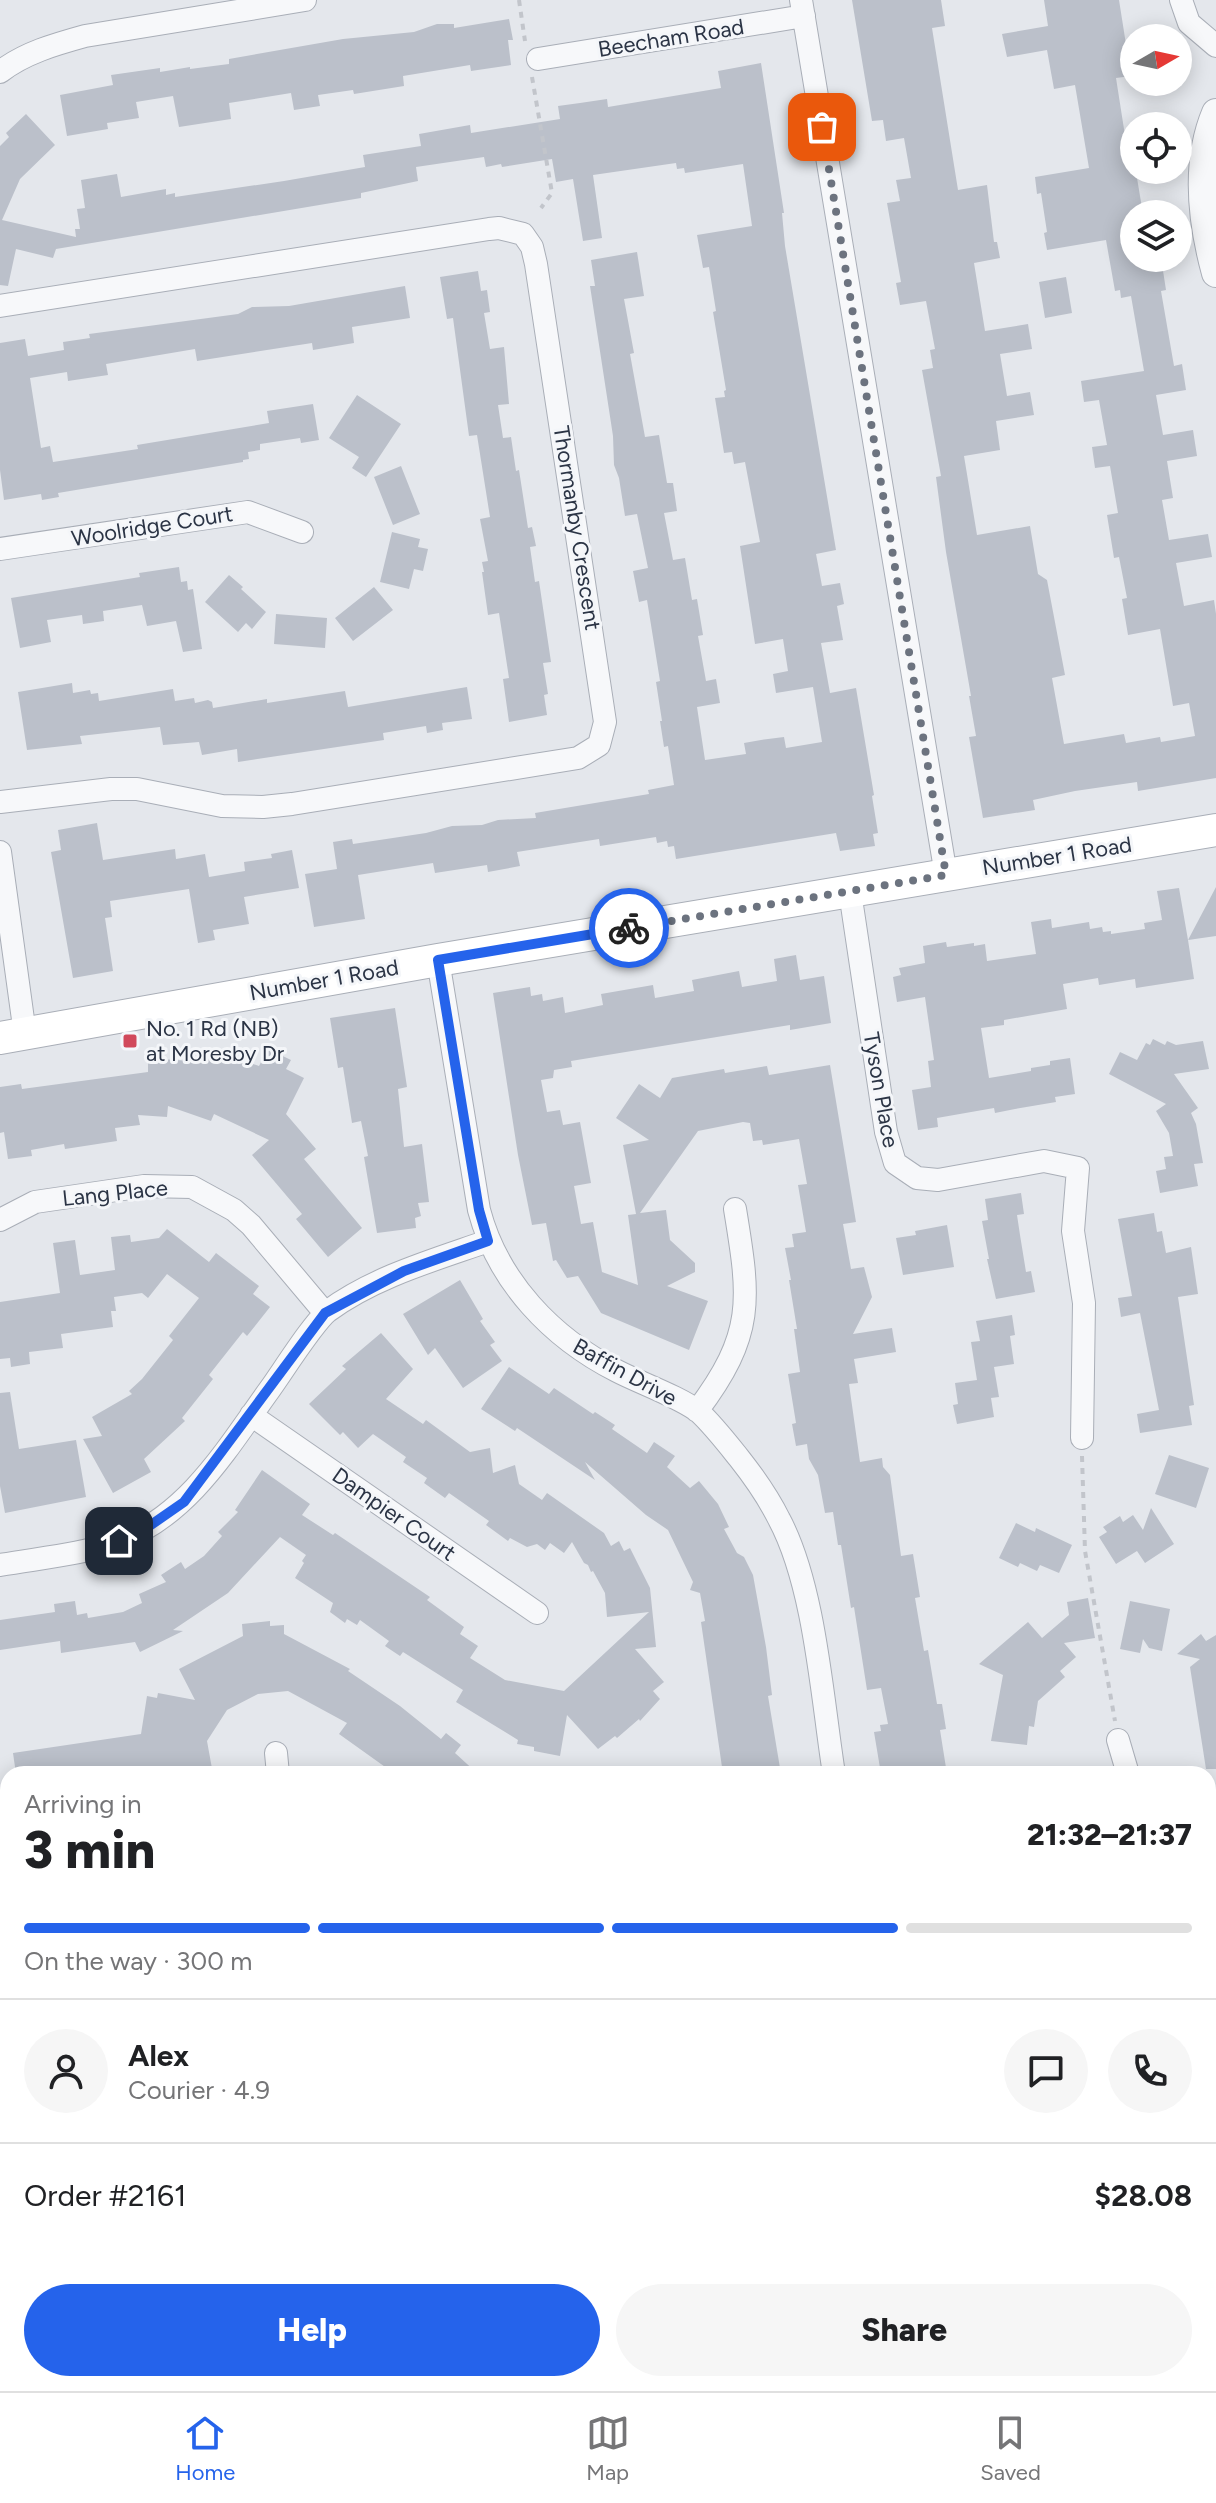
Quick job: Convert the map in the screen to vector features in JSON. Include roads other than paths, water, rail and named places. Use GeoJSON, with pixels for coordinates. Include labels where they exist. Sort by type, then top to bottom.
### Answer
{"type":"FeatureCollection","features":[{"type":"Feature","properties":{"kind":"main road","name":"Number 1 Road"},"geometry":{"type":"LineString","coordinates":[[13,1036],[438,960],[1216,830]]}},
{"type":"Feature","properties":{"kind":"street"},"geometry":{"type":"LineString","coordinates":[[0,72],[55,44],[85,36],[305,0]]}},
{"type":"Feature","properties":{"kind":"street"},"geometry":{"type":"LineString","coordinates":[[1181,0],[1189,23],[1216,46]]}},
{"type":"Feature","properties":{"kind":"street"},"geometry":{"type":"LineString","coordinates":[[803,8],[946,875]]}},
{"type":"Feature","properties":{"kind":"street","name":"Beecham Road"},"geometry":{"type":"LineString","coordinates":[[532,61],[803,8]]}},
{"type":"Feature","properties":{"kind":"street"},"geometry":{"type":"LineString","coordinates":[[1216,113],[1204,163],[1208,237],[1216,273]]}},
{"type":"Feature","properties":{"kind":"street","name":"Thormanby Crescent"},"geometry":{"type":"LineString","coordinates":[[0,306],[489,229],[499,228],[523,234],[532,247],[536,264],[605,722],[599,745],[578,758],[292,804],[222,806],[137,789],[77,791],[0,802]]}},
{"type":"Feature","properties":{"kind":"street","name":"Woolridge Court"},"geometry":{"type":"LineString","coordinates":[[0,549],[248,512],[302,532]]}},
{"type":"Feature","properties":{"kind":"street"},"geometry":{"type":"LineString","coordinates":[[0,852],[13,1036]]}},
{"type":"Feature","properties":{"kind":"street","name":"Tyson Place"},"geometry":{"type":"LineString","coordinates":[[850,892],[886,1132],[895,1163],[909,1175],[929,1180],[1044,1161],[1078,1168],[1073,1231],[1084,1303],[1082,1438]]}},
{"type":"Feature","properties":{"kind":"street","name":"Baffin Drive"},"geometry":{"type":"LineString","coordinates":[[438,960],[479,1210],[488,1241],[523,1297],[545,1321],[575,1347],[697,1411],[757,1481],[781,1521],[808,1605],[833,1766]]}},
{"type":"Feature","properties":{"kind":"street","name":"Lang Place"},"geometry":{"type":"LineString","coordinates":[[0,1220],[35,1202],[144,1186],[192,1187],[234,1210],[251,1225],[325,1313]]}},
{"type":"Feature","properties":{"kind":"street"},"geometry":{"type":"LineString","coordinates":[[697,1411],[722,1378],[744,1324],[746,1294],[735,1209]]}},
{"type":"Feature","properties":{"kind":"street"},"geometry":{"type":"LineString","coordinates":[[0,1565],[83,1551],[119,1541],[145,1529],[184,1502],[325,1313],[404,1271],[488,1241]]}},
{"type":"Feature","properties":{"kind":"street","name":"Dampier Court"},"geometry":{"type":"LineString","coordinates":[[251,1415],[537,1613]]}},
{"type":"Feature","properties":{"kind":"street"},"geometry":{"type":"LineString","coordinates":[[1118,1740],[1126,1766]]}},
{"type":"Feature","properties":{"kind":"place","name":"No. 1 Rd (NB) at Moresby Dr"},"geometry":{"type":"Point","coordinates":[130,1041]}}]}
